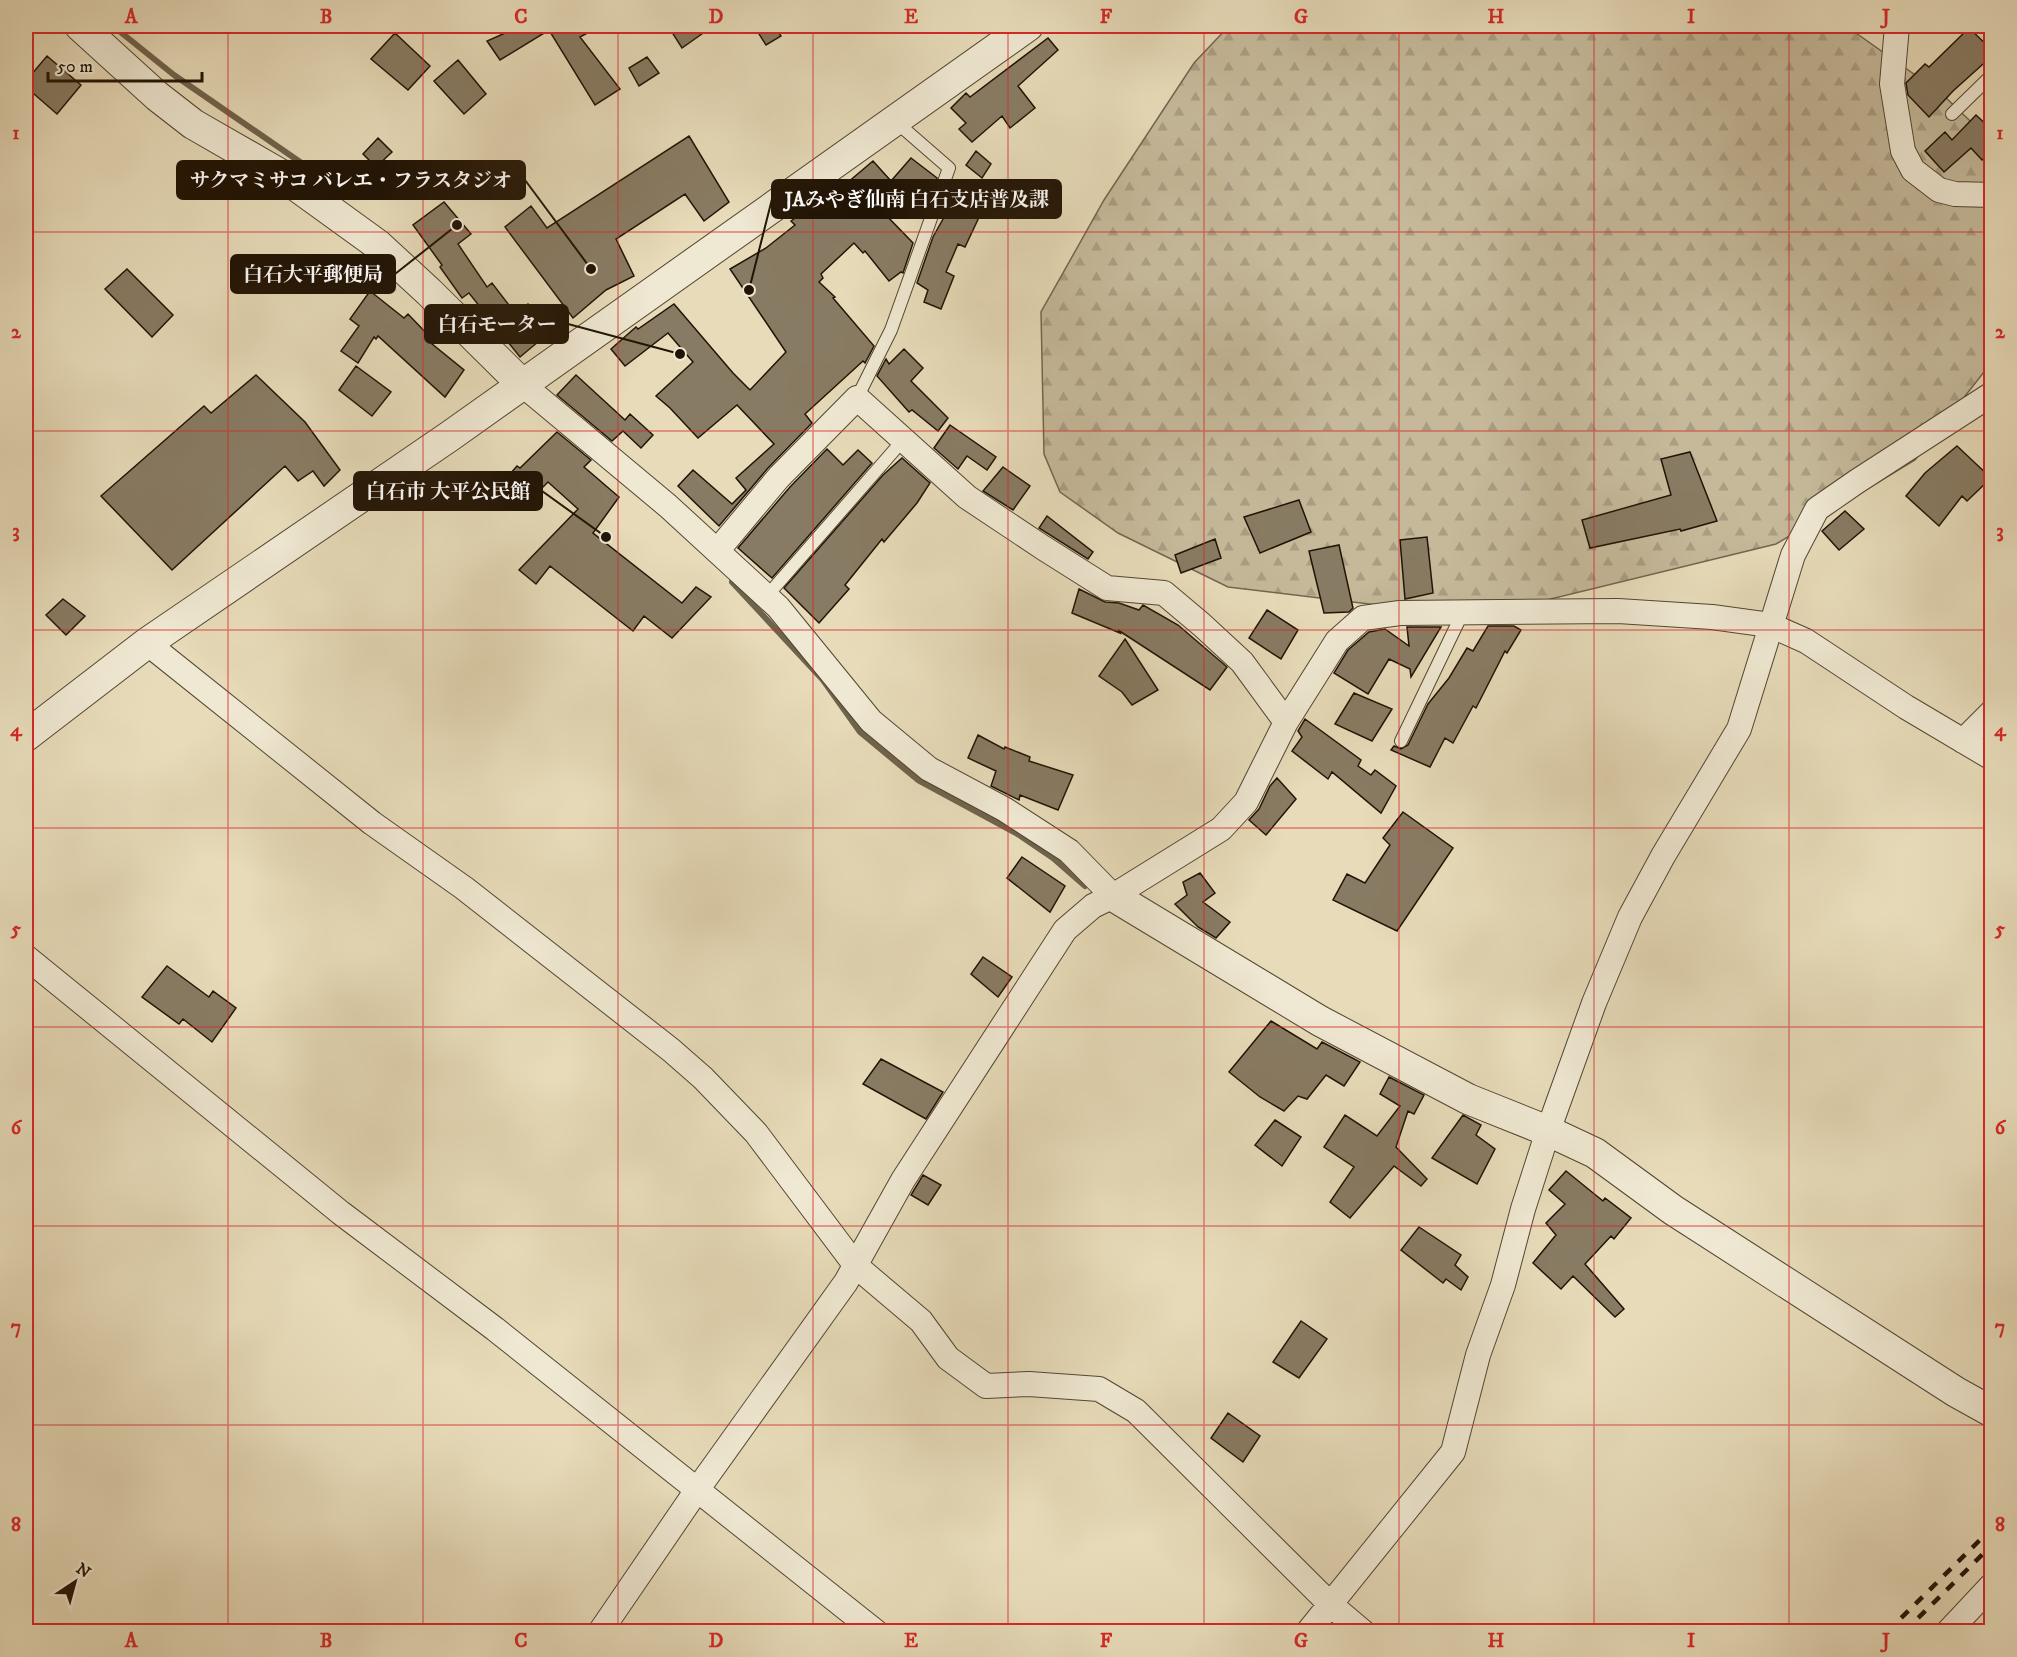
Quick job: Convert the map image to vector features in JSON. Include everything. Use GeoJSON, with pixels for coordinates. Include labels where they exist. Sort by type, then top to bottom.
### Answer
{"type":"FeatureCollection","features":[{"type":"Feature","properties":{"kind":"street"},"geometry":{"type":"LineString","coordinates":[[80,26],[157,96],[193,124],[280,174],[378,245],[523,385],[668,506],[778,607],[871,721],[929,770],[1004,809],[1069,851],[1113,896],[1320,1021],[1468,1099],[1548,1131],[1595,1153],[1673,1210],[1956,1392],[1992,1412]]}},
{"type":"Feature","properties":{"kind":"street"},"geometry":{"type":"LineString","coordinates":[[26,736],[147,643],[523,385],[1027,26]]}},
{"type":"Feature","properties":{"kind":"street"},"geometry":{"type":"LineString","coordinates":[[1897,26],[1892,84],[1903,151],[1913,170],[1939,190],[1955,194],[1992,195]]}},
{"type":"Feature","properties":{"kind":"street"},"geometry":{"type":"LineString","coordinates":[[1308,1632],[1453,1452],[1478,1355],[1503,1285],[1523,1209],[1594,1003],[1630,917],[1663,856],[1739,729],[1793,555],[1817,509],[1992,394]]}},
{"type":"Feature","properties":{"kind":"street"},"geometry":{"type":"LineString","coordinates":[[717,551],[778,477],[857,398],[967,497],[1107,588],[1164,593],[1242,662],[1286,722]]}},
{"type":"Feature","properties":{"kind":"street"},"geometry":{"type":"LineString","coordinates":[[600,1632],[697,1490],[856,1266],[903,1180],[1065,930],[1093,906],[1221,829],[1246,802],[1286,722],[1337,641],[1363,618],[1400,613],[1618,611],[1712,617],[1770,625],[1806,641],[1906,707],[1992,758]]}},
{"type":"Feature","properties":{"kind":"street"},"geometry":{"type":"LineString","coordinates":[[147,643],[372,823],[464,888],[671,1050],[703,1078],[756,1133],[856,1266],[921,1321],[948,1358],[986,1386],[1029,1384],[1099,1389],[1136,1412],[1330,1605],[1363,1632]]}},
{"type":"Feature","properties":{"kind":"street"},"geometry":{"type":"LineString","coordinates":[[1963,741],[1992,712]]}},
{"type":"Feature","properties":{"kind":"street"},"geometry":{"type":"LineString","coordinates":[[26,957],[341,1213],[495,1329],[876,1632]]}},
{"type":"Feature","properties":{"kind":"street"},"geometry":{"type":"LineString","coordinates":[[1948,1632],[1992,1585]]}},
{"type":"Feature","properties":{"kind":"lane"},"geometry":{"type":"LineString","coordinates":[[1952,114],[1992,75]]}},
{"type":"Feature","properties":{"kind":"lane"},"geometry":{"type":"LineString","coordinates":[[857,398],[891,330],[949,168],[894,120]]}},
{"type":"Feature","properties":{"kind":"lane"},"geometry":{"type":"LineString","coordinates":[[766,597],[904,439]]}},
{"type":"Feature","properties":{"kind":"lane"},"geometry":{"type":"LineString","coordinates":[[1401,741],[1463,612]]}},
{"type":"Feature","properties":{"kind":"green space"},"geometry":{"type":"Polygon","coordinates":[[[1229,26],[1846,26],[1942,94],[1991,141],[1991,363],[1915,460],[1776,544],[1477,617],[1228,587],[1118,533],[1060,492],[1044,454],[1041,312],[1104,200],[1194,63],[1229,26]]]}},
{"type":"Feature","properties":{"kind":"building"},"geometry":{"type":"Polygon","coordinates":[[[510,26],[600,26],[580,37],[620,89],[595,105],[549,30],[500,60],[487,41],[512,30],[510,26]]]}},
{"type":"Feature","properties":{"kind":"building"},"geometry":{"type":"Polygon","coordinates":[[[668,26],[713,26],[682,48],[668,26]]]}},
{"type":"Feature","properties":{"kind":"building"},"geometry":{"type":"Polygon","coordinates":[[[754,26],[774,26],[781,36],[766,45],[754,26]]]}},
{"type":"Feature","properties":{"kind":"building"},"geometry":{"type":"Polygon","coordinates":[[[1969,28],[1992,50],[1992,56],[1953,91],[1929,117],[1908,95],[1906,83],[1925,64],[1929,67],[1969,28]]]}},
{"type":"Feature","properties":{"kind":"building"},"geometry":{"type":"Polygon","coordinates":[[[395,33],[430,66],[408,90],[371,59],[395,33]]]}},
{"type":"Feature","properties":{"kind":"building"},"geometry":{"type":"Polygon","coordinates":[[[1048,38],[1058,50],[1018,86],[1035,108],[1010,128],[1002,116],[972,142],[959,129],[966,123],[951,108],[966,93],[970,97],[1048,38]]]}},
{"type":"Feature","properties":{"kind":"building"},"geometry":{"type":"Polygon","coordinates":[[[47,56],[81,85],[57,114],[26,87],[26,81],[47,56]]]}},
{"type":"Feature","properties":{"kind":"building"},"geometry":{"type":"Polygon","coordinates":[[[647,57],[659,73],[639,86],[629,68],[647,57]]]}},
{"type":"Feature","properties":{"kind":"building"},"geometry":{"type":"Polygon","coordinates":[[[458,60],[486,94],[464,114],[434,81],[458,60]]]}},
{"type":"Feature","properties":{"kind":"building"},"geometry":{"type":"Polygon","coordinates":[[[1976,115],[1992,130],[1992,150],[1982,160],[1971,148],[1944,172],[1925,151],[1945,132],[1952,140],[1976,115]]]}},
{"type":"Feature","properties":{"kind":"building"},"geometry":{"type":"Polygon","coordinates":[[[689,136],[729,202],[704,221],[685,194],[616,239],[634,276],[606,290],[573,318],[505,227],[531,206],[547,228],[689,136]]]}},
{"type":"Feature","properties":{"kind":"building"},"geometry":{"type":"Polygon","coordinates":[[[378,138],[392,152],[376,167],[363,154],[378,138]]]}},
{"type":"Feature","properties":{"kind":"building"},"geometry":{"type":"Polygon","coordinates":[[[976,151],[991,164],[982,178],[966,165],[976,151]]]}},
{"type":"Feature","properties":{"kind":"building"},"geometry":{"type":"Polygon","coordinates":[[[911,158],[937,178],[927,205],[910,191],[884,213],[913,243],[903,273],[901,272],[889,281],[865,251],[863,253],[854,243],[821,274],[823,278],[819,282],[835,297],[833,298],[874,346],[865,363],[863,361],[805,414],[812,423],[768,468],[719,526],[678,486],[693,470],[732,504],[746,490],[736,478],[774,444],[737,405],[698,438],[656,396],[693,362],[668,333],[625,366],[611,349],[636,327],[638,329],[674,304],[750,390],[786,352],[730,269],[766,248],[795,225],[791,221],[812,206],[817,213],[873,161],[891,181],[911,158]]]}},
{"type":"Feature","properties":{"kind":"building"},"geometry":{"type":"Polygon","coordinates":[[[948,195],[981,213],[965,247],[958,244],[946,272],[954,276],[941,309],[924,302],[928,290],[917,283],[933,237],[943,219],[940,217],[948,195]]]}},
{"type":"Feature","properties":{"kind":"building"},"geometry":{"type":"Polygon","coordinates":[[[444,202],[471,234],[458,244],[487,287],[492,283],[515,313],[528,304],[551,331],[520,357],[469,293],[462,298],[413,225],[444,202]]]}},
{"type":"Feature","properties":{"kind":"building"},"geometry":{"type":"Polygon","coordinates":[[[127,269],[173,315],[152,337],[105,289],[127,269]]]}},
{"type":"Feature","properties":{"kind":"building"},"geometry":{"type":"Polygon","coordinates":[[[370,291],[404,318],[408,314],[428,335],[426,339],[464,370],[445,397],[378,336],[376,339],[374,337],[358,363],[341,351],[359,326],[350,319],[370,291]]]}},
{"type":"Feature","properties":{"kind":"building"},"geometry":{"type":"Polygon","coordinates":[[[904,349],[923,368],[911,381],[948,418],[938,431],[912,410],[909,412],[877,376],[886,359],[889,364],[904,349]]]}},
{"type":"Feature","properties":{"kind":"building"},"geometry":{"type":"Polygon","coordinates":[[[356,366],[391,392],[372,416],[339,390],[356,366]]]}},
{"type":"Feature","properties":{"kind":"building"},"geometry":{"type":"Polygon","coordinates":[[[256,375],[305,422],[340,470],[324,486],[313,471],[298,481],[285,466],[172,570],[101,496],[204,406],[211,413],[256,375]]]}},
{"type":"Feature","properties":{"kind":"building"},"geometry":{"type":"Polygon","coordinates":[[[576,375],[625,420],[630,414],[653,435],[641,448],[623,431],[612,441],[557,395],[576,375]]]}},
{"type":"Feature","properties":{"kind":"building"},"geometry":{"type":"Polygon","coordinates":[[[950,425],[996,457],[987,470],[967,456],[958,469],[934,448],[950,425]]]}},
{"type":"Feature","properties":{"kind":"building"},"geometry":{"type":"Polygon","coordinates":[[[557,432],[591,460],[584,467],[619,497],[593,533],[682,603],[696,587],[711,597],[672,638],[644,616],[633,631],[550,566],[536,584],[519,570],[578,509],[548,482],[528,502],[504,481],[517,466],[520,468],[557,432]]]}},
{"type":"Feature","properties":{"kind":"building"},"geometry":{"type":"Polygon","coordinates":[[[1957,446],[1991,478],[1967,501],[1962,496],[1939,526],[1906,496],[1925,473],[1957,446]]]}},
{"type":"Feature","properties":{"kind":"building"},"geometry":{"type":"Polygon","coordinates":[[[827,449],[843,465],[858,450],[872,463],[772,578],[738,548],[790,487],[827,449]]]}},
{"type":"Feature","properties":{"kind":"building"},"geometry":{"type":"Polygon","coordinates":[[[1690,452],[1717,521],[1681,531],[1680,529],[1590,548],[1582,520],[1671,495],[1661,459],[1690,452]]]}},
{"type":"Feature","properties":{"kind":"building"},"geometry":{"type":"Polygon","coordinates":[[[902,458],[930,483],[917,503],[884,542],[882,539],[845,585],[849,589],[819,623],[784,588],[883,475],[902,458]]]}},
{"type":"Feature","properties":{"kind":"building"},"geometry":{"type":"Polygon","coordinates":[[[1003,467],[1030,486],[1013,510],[983,491],[1003,467]]]}},
{"type":"Feature","properties":{"kind":"building"},"geometry":{"type":"Polygon","coordinates":[[[1299,500],[1311,532],[1260,553],[1244,517],[1299,500]]]}},
{"type":"Feature","properties":{"kind":"building"},"geometry":{"type":"Polygon","coordinates":[[[1845,511],[1864,529],[1839,550],[1822,531],[1845,511]]]}},
{"type":"Feature","properties":{"kind":"building"},"geometry":{"type":"Polygon","coordinates":[[[1047,516],[1093,552],[1088,559],[1039,528],[1047,516]]]}},
{"type":"Feature","properties":{"kind":"building"},"geometry":{"type":"Polygon","coordinates":[[[1427,537],[1433,593],[1405,599],[1400,540],[1427,537]]]}},
{"type":"Feature","properties":{"kind":"building"},"geometry":{"type":"Polygon","coordinates":[[[1215,539],[1221,558],[1181,573],[1175,555],[1215,539]]]}},
{"type":"Feature","properties":{"kind":"building"},"geometry":{"type":"Polygon","coordinates":[[[1339,545],[1353,608],[1349,612],[1324,613],[1309,551],[1339,545]]]}},
{"type":"Feature","properties":{"kind":"building"},"geometry":{"type":"Polygon","coordinates":[[[1079,589],[1105,602],[1119,603],[1139,610],[1143,605],[1178,625],[1227,667],[1210,690],[1118,630],[1120,633],[1072,613],[1079,589]]]}},
{"type":"Feature","properties":{"kind":"building"},"geometry":{"type":"Polygon","coordinates":[[[63,599],[85,616],[66,635],[46,615],[63,599]]]}},
{"type":"Feature","properties":{"kind":"building"},"geometry":{"type":"Polygon","coordinates":[[[1267,610],[1298,630],[1281,659],[1249,638],[1267,610]]]}},
{"type":"Feature","properties":{"kind":"building"},"geometry":{"type":"Polygon","coordinates":[[[1488,626],[1514,626],[1521,630],[1507,653],[1505,651],[1476,708],[1473,706],[1453,743],[1445,738],[1430,767],[1391,750],[1394,746],[1401,749],[1408,745],[1428,704],[1449,678],[1467,648],[1473,651],[1488,626]]]}},
{"type":"Feature","properties":{"kind":"building"},"geometry":{"type":"Polygon","coordinates":[[[1407,627],[1441,627],[1411,677],[1410,669],[1389,659],[1368,694],[1334,673],[1348,650],[1369,632],[1385,629],[1409,646],[1407,627]]]}},
{"type":"Feature","properties":{"kind":"building"},"geometry":{"type":"Polygon","coordinates":[[[1125,639],[1158,690],[1132,705],[1122,692],[1099,676],[1125,639]]]}},
{"type":"Feature","properties":{"kind":"building"},"geometry":{"type":"Polygon","coordinates":[[[1354,693],[1392,709],[1372,741],[1335,724],[1354,693]]]}},
{"type":"Feature","properties":{"kind":"building"},"geometry":{"type":"Polygon","coordinates":[[[1305,719],[1361,760],[1358,766],[1371,775],[1375,770],[1396,786],[1381,813],[1332,772],[1328,779],[1292,751],[1302,737],[1298,731],[1305,719]]]}},
{"type":"Feature","properties":{"kind":"building"},"geometry":{"type":"Polygon","coordinates":[[[978,735],[1004,749],[1005,747],[1030,757],[1029,761],[1073,775],[1058,810],[1020,795],[1019,800],[991,786],[996,771],[968,758],[978,735]]]}},
{"type":"Feature","properties":{"kind":"building"},"geometry":{"type":"Polygon","coordinates":[[[1277,778],[1296,799],[1266,835],[1249,820],[1259,809],[1270,786],[1277,778]]]}},
{"type":"Feature","properties":{"kind":"building"},"geometry":{"type":"Polygon","coordinates":[[[1403,812],[1453,848],[1397,931],[1333,900],[1347,874],[1365,883],[1390,845],[1383,838],[1403,812]]]}},
{"type":"Feature","properties":{"kind":"building"},"geometry":{"type":"Polygon","coordinates":[[[1022,857],[1065,886],[1050,912],[1007,878],[1022,857]]]}},
{"type":"Feature","properties":{"kind":"building"},"geometry":{"type":"Polygon","coordinates":[[[1200,873],[1215,893],[1203,902],[1230,922],[1216,938],[1198,927],[1175,904],[1187,895],[1183,882],[1200,873]]]}},
{"type":"Feature","properties":{"kind":"building"},"geometry":{"type":"Polygon","coordinates":[[[983,957],[1012,977],[998,997],[971,974],[983,957]]]}},
{"type":"Feature","properties":{"kind":"building"},"geometry":{"type":"Polygon","coordinates":[[[167,966],[209,997],[213,991],[236,1008],[212,1042],[183,1019],[179,1024],[142,997],[167,966]]]}},
{"type":"Feature","properties":{"kind":"building"},"geometry":{"type":"Polygon","coordinates":[[[1271,1021],[1317,1049],[1322,1042],[1360,1062],[1344,1086],[1326,1075],[1307,1099],[1298,1096],[1284,1111],[1260,1097],[1229,1072],[1271,1021]]]}},
{"type":"Feature","properties":{"kind":"building"},"geometry":{"type":"Polygon","coordinates":[[[881,1059],[943,1092],[926,1119],[863,1084],[881,1059]]]}},
{"type":"Feature","properties":{"kind":"building"},"geometry":{"type":"Polygon","coordinates":[[[1389,1077],[1424,1095],[1414,1114],[1408,1111],[1396,1147],[1427,1179],[1421,1186],[1394,1166],[1350,1218],[1330,1202],[1354,1167],[1324,1147],[1345,1115],[1377,1136],[1400,1106],[1380,1094],[1389,1077]]]}},
{"type":"Feature","properties":{"kind":"building"},"geometry":{"type":"Polygon","coordinates":[[[1463,1115],[1481,1125],[1476,1135],[1495,1149],[1477,1184],[1432,1158],[1463,1115]]]}},
{"type":"Feature","properties":{"kind":"building"},"geometry":{"type":"Polygon","coordinates":[[[1275,1120],[1301,1137],[1282,1166],[1255,1145],[1275,1120]]]}},
{"type":"Feature","properties":{"kind":"building"},"geometry":{"type":"Polygon","coordinates":[[[1566,1171],[1603,1201],[1605,1198],[1631,1218],[1614,1239],[1611,1236],[1585,1264],[1624,1309],[1615,1317],[1573,1276],[1561,1289],[1533,1263],[1556,1235],[1546,1223],[1565,1204],[1549,1190],[1566,1171]]]}},
{"type":"Feature","properties":{"kind":"building"},"geometry":{"type":"Polygon","coordinates":[[[923,1175],[941,1185],[928,1205],[911,1195],[923,1175]]]}},
{"type":"Feature","properties":{"kind":"building"},"geometry":{"type":"Polygon","coordinates":[[[1419,1227],[1461,1255],[1455,1265],[1468,1277],[1461,1290],[1446,1279],[1443,1283],[1401,1250],[1419,1227]]]}},
{"type":"Feature","properties":{"kind":"building"},"geometry":{"type":"Polygon","coordinates":[[[1301,1321],[1327,1339],[1299,1378],[1273,1362],[1301,1321]]]}},
{"type":"Feature","properties":{"kind":"building"},"geometry":{"type":"Polygon","coordinates":[[[1228,1413],[1260,1436],[1243,1462],[1211,1438],[1228,1413]]]}},
{"type":"Feature","properties":{"kind":"waterway"},"geometry":{"type":"LineString","coordinates":[[113,26],[174,75],[316,173]]}},
{"type":"Feature","properties":{"kind":"waterway"},"geometry":{"type":"LineString","coordinates":[[732,582],[823,680],[860,732],[918,780],[1016,833],[1053,858],[1085,886]]}},
{"type":"Feature","properties":{"kind":"railway"},"geometry":{"type":"LineString","coordinates":[[1887,1632],[1992,1528]]}},
{"type":"Feature","properties":{"kind":"railway"},"geometry":{"type":"LineString","coordinates":[[1904,1632],[1992,1545]]}},
{"type":"Feature","properties":{"kind":"place","name":"白石大平郵便局"},"geometry":{"type":"Point","coordinates":[457,225]}},
{"type":"Feature","properties":{"kind":"place","name":"サクマミサコ バレエ・フラスタジオ"},"geometry":{"type":"Point","coordinates":[591,269]}},
{"type":"Feature","properties":{"kind":"place","name":"JAみやぎ仙南 白石支店普及課"},"geometry":{"type":"Point","coordinates":[749,290]}},
{"type":"Feature","properties":{"kind":"place","name":"白石モーター"},"geometry":{"type":"Point","coordinates":[680,354]}},
{"type":"Feature","properties":{"kind":"place","name":"白石市 大平公民館"},"geometry":{"type":"Point","coordinates":[606,537]}}]}
